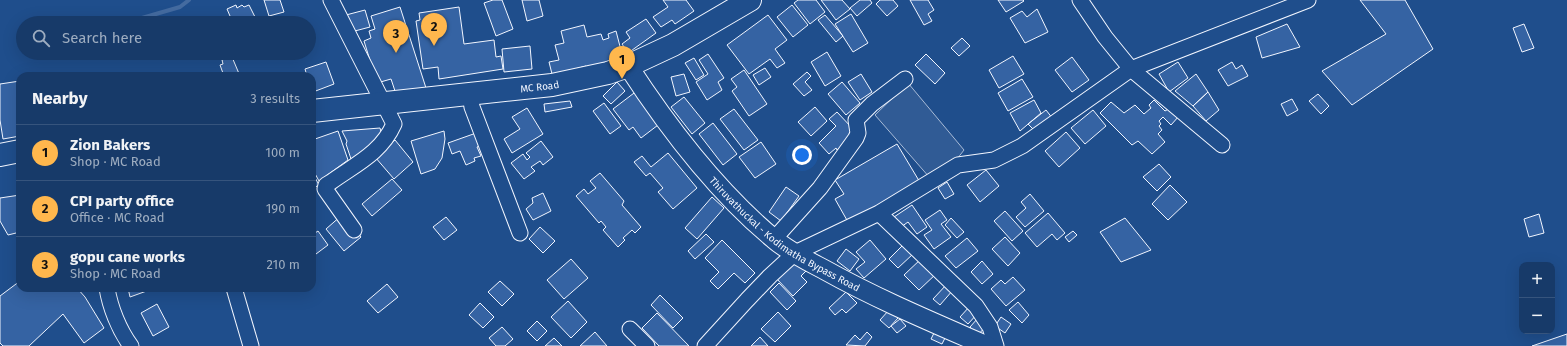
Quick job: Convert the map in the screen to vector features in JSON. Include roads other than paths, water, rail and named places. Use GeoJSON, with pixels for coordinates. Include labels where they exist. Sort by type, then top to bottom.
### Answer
{"type":"FeatureCollection","features":[{"type":"Feature","properties":{"kind":"highway","name":"MC Road"},"geometry":{"type":"LineString","coordinates":[[316,111],[552,85],[608,73],[628,66],[673,45],[750,0]]}},
{"type":"Feature","properties":{"kind":"highway"},"geometry":{"type":"LineString","coordinates":[[0,155],[16,152]]}},
{"type":"Feature","properties":{"kind":"main road","name":"Thiruvathuckal - Kodimatha Bypass Road"},"geometry":{"type":"LineString","coordinates":[[628,66],[652,102],[704,169],[735,203],[774,239],[795,254],[844,281],[887,302],[987,346]]}},
{"type":"Feature","properties":{"kind":"street"},"geometry":{"type":"LineString","coordinates":[[331,0],[394,124],[389,136],[366,159],[326,185],[325,189],[354,230]]}},
{"type":"Feature","properties":{"kind":"street"},"geometry":{"type":"LineString","coordinates":[[1080,0],[1105,38],[1131,69],[1222,145]]}},
{"type":"Feature","properties":{"kind":"street"},"geometry":{"type":"LineString","coordinates":[[705,346],[751,295],[795,254],[879,213],[958,165],[994,160],[1017,149],[1131,69],[1308,0]]}},
{"type":"Feature","properties":{"kind":"street"},"geometry":{"type":"LineString","coordinates":[[774,239],[820,188],[856,138],[858,133],[856,120],[872,104],[905,79]]}},
{"type":"Feature","properties":{"kind":"street"},"geometry":{"type":"LineString","coordinates":[[470,95],[472,107],[520,233]]}},
{"type":"Feature","properties":{"kind":"street"},"geometry":{"type":"LineString","coordinates":[[879,213],[976,306],[990,327],[996,346]]}},
{"type":"Feature","properties":{"kind":"street"},"geometry":{"type":"LineString","coordinates":[[107,292],[117,320],[125,338],[131,346]]}},
{"type":"Feature","properties":{"kind":"street"},"geometry":{"type":"LineString","coordinates":[[235,292],[251,346]]}},
{"type":"Feature","properties":{"kind":"street"},"geometry":{"type":"LineString","coordinates":[[630,329],[647,346]]}},
{"type":"Feature","properties":{"kind":"waterway"},"geometry":{"type":"LineString","coordinates":[[149,16],[180,7],[189,0]]}},
{"type":"Feature","properties":{"kind":"place","name":"CPI party office"},"geometry":{"type":"Point","coordinates":[434,46]}},
{"type":"Feature","properties":{"kind":"place","name":"gopu cane works"},"geometry":{"type":"Point","coordinates":[396,53]}},
{"type":"Feature","properties":{"kind":"place","name":"Zion Bakers"},"geometry":{"type":"Point","coordinates":[622,79]}}]}
